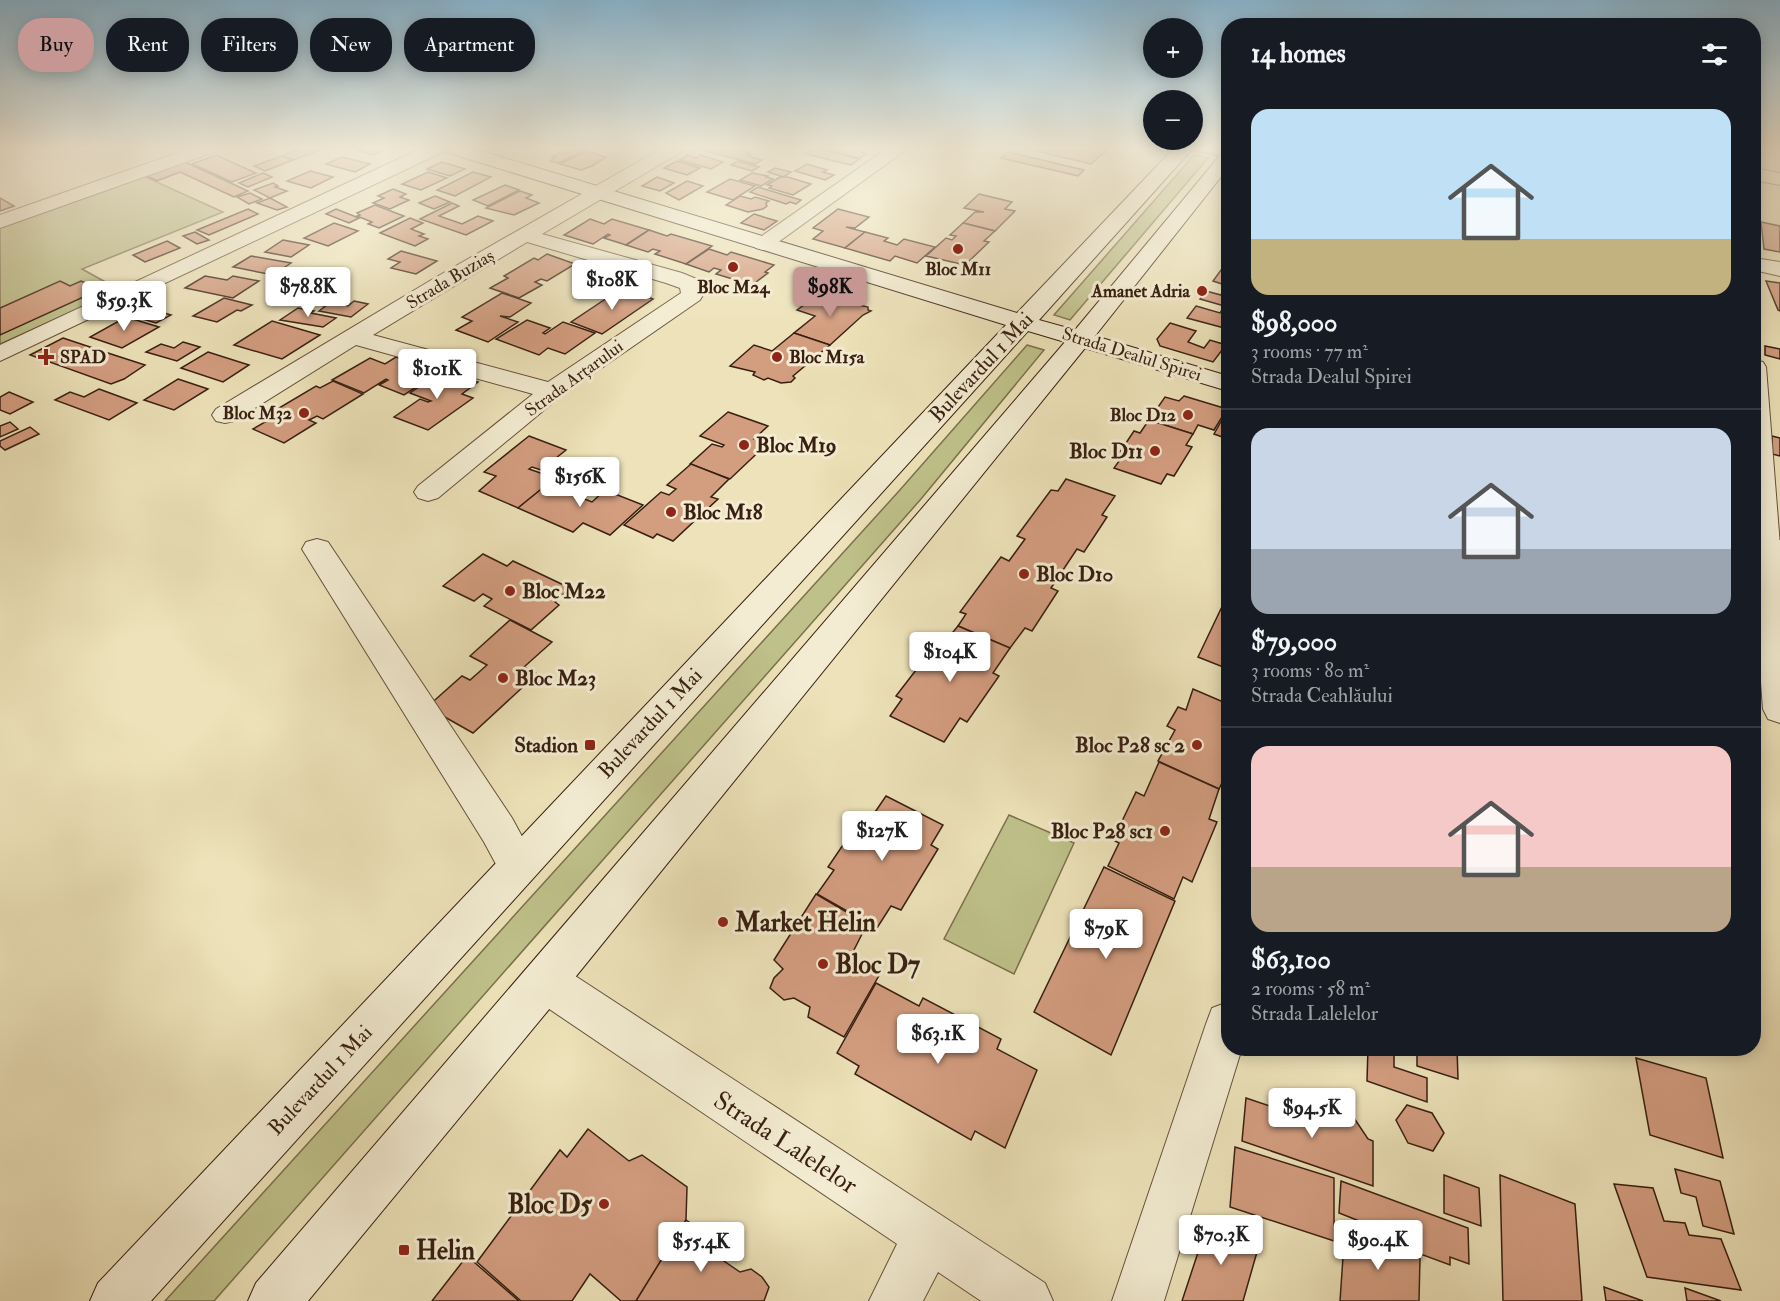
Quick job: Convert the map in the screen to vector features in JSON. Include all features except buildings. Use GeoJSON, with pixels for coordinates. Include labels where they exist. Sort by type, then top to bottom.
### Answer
{"type":"FeatureCollection","features":[{"type":"Feature","properties":{"kind":"street"},"geometry":{"type":"LineString","coordinates":[[0,222],[40,208]]}},
{"type":"Feature","properties":{"kind":"street"},"geometry":{"type":"LineString","coordinates":[[0,354],[310,208]]}},
{"type":"Feature","properties":{"kind":"street","name":"Strada Buziaș"},"geometry":{"type":"LineString","coordinates":[[225,416],[352,337],[571,208]]}},
{"type":"Feature","properties":{"kind":"street","name":"Strada Dealul Spirei"},"geometry":{"type":"LineString","coordinates":[[641,208],[1082,338],[1221,382]]}},
{"type":"Feature","properties":{"kind":"street"},"geometry":{"type":"LineString","coordinates":[[763,244],[815,208]]}},
{"type":"Feature","properties":{"kind":"street","name":"Bulevardul 1 Mai"},"geometry":{"type":"LineString","coordinates":[[116,1301],[1129,208]]}},
{"type":"Feature","properties":{"kind":"street"},"geometry":{"type":"LineString","coordinates":[[274,1301],[545,981],[1082,338],[1187,208]]}},
{"type":"Feature","properties":{"kind":"street","name":"Strada Arțarului"},"geometry":{"type":"LineString","coordinates":[[428,492],[552,391],[692,295],[691,285],[674,278],[524,235]]}},
{"type":"Feature","properties":{"kind":"street"},"geometry":{"type":"LineString","coordinates":[[1761,265],[1780,269]]}},
{"type":"Feature","properties":{"kind":"street"},"geometry":{"type":"LineString","coordinates":[[352,337],[552,391]]}},
{"type":"Feature","properties":{"kind":"street"},"geometry":{"type":"LineString","coordinates":[[1761,471],[1780,709]]}},
{"type":"Feature","properties":{"kind":"street"},"geometry":{"type":"LineString","coordinates":[[317,549],[493,822],[518,866]]}},
{"type":"Feature","properties":{"kind":"street","name":"Strada Lalelelor"},"geometry":{"type":"LineString","coordinates":[[545,981],[1027,1301]]}},
{"type":"Feature","properties":{"kind":"street"},"geometry":{"type":"LineString","coordinates":[[1138,1301],[1221,1046]]}},
{"type":"Feature","properties":{"kind":"street"},"geometry":{"type":"LineString","coordinates":[[895,1301],[928,1236]]}},
{"type":"Feature","properties":{"kind":"green space"},"geometry":{"type":"Polygon","coordinates":[[[51,208],[213,208],[223,212],[82,269],[120,290],[0,344],[0,226],[51,208]]]}},
{"type":"Feature","properties":{"kind":"green space"},"geometry":{"type":"Polygon","coordinates":[[[1148,208],[1166,208],[1070,320],[1054,315],[1148,208]]]}},
{"type":"Feature","properties":{"kind":"green space"},"geometry":{"type":"Polygon","coordinates":[[[1027,345],[1044,350],[921,499],[214,1301],[165,1301],[899,491],[1027,345]]]}},
{"type":"Feature","properties":{"kind":"green space"},"geometry":{"type":"Polygon","coordinates":[[[1009,815],[1074,843],[1014,974],[944,939],[1009,815]]]}},
{"type":"Feature","properties":{"kind":"place","name":"Bloc M11"},"geometry":{"type":"Point","coordinates":[958,249]}},
{"type":"Feature","properties":{"kind":"place","name":"Bloc M24"},"geometry":{"type":"Point","coordinates":[733,267]}},
{"type":"Feature","properties":{"kind":"place","name":"Amanet Adria"},"geometry":{"type":"Point","coordinates":[1202,291]}},
{"type":"Feature","properties":{"kind":"place","name":"SPAD"},"geometry":{"type":"Point","coordinates":[46,357]}},
{"type":"Feature","properties":{"kind":"place","name":"Bloc M15a"},"geometry":{"type":"Point","coordinates":[777,357]}},
{"type":"Feature","properties":{"kind":"place","name":"Bloc M32"},"geometry":{"type":"Point","coordinates":[304,413]}},
{"type":"Feature","properties":{"kind":"place","name":"Bloc D12"},"geometry":{"type":"Point","coordinates":[1188,415]}},
{"type":"Feature","properties":{"kind":"place","name":"Bloc M19"},"geometry":{"type":"Point","coordinates":[744,445]}},
{"type":"Feature","properties":{"kind":"place","name":"Bloc D11"},"geometry":{"type":"Point","coordinates":[1155,451]}},
{"type":"Feature","properties":{"kind":"place","name":"Bloc M18"},"geometry":{"type":"Point","coordinates":[671,512]}},
{"type":"Feature","properties":{"kind":"place","name":"Bloc D10"},"geometry":{"type":"Point","coordinates":[1024,574]}},
{"type":"Feature","properties":{"kind":"place","name":"Bloc M22"},"geometry":{"type":"Point","coordinates":[510,591]}},
{"type":"Feature","properties":{"kind":"place","name":"Bloc M23"},"geometry":{"type":"Point","coordinates":[503,678]}},
{"type":"Feature","properties":{"kind":"place","name":"Stadion"},"geometry":{"type":"Point","coordinates":[590,745]}},
{"type":"Feature","properties":{"kind":"place","name":"Bloc P28 sc 2"},"geometry":{"type":"Point","coordinates":[1197,745]}},
{"type":"Feature","properties":{"kind":"place","name":"Bloc P28 sc1"},"geometry":{"type":"Point","coordinates":[1165,831]}},
{"type":"Feature","properties":{"kind":"place","name":"Market Helin"},"geometry":{"type":"Point","coordinates":[723,922]}},
{"type":"Feature","properties":{"kind":"place","name":"Bloc D7"},"geometry":{"type":"Point","coordinates":[823,964]}},
{"type":"Feature","properties":{"kind":"place","name":"Bloc D5"},"geometry":{"type":"Point","coordinates":[604,1204]}},
{"type":"Feature","properties":{"kind":"place","name":"Helin"},"geometry":{"type":"Point","coordinates":[404,1250]}}]}
